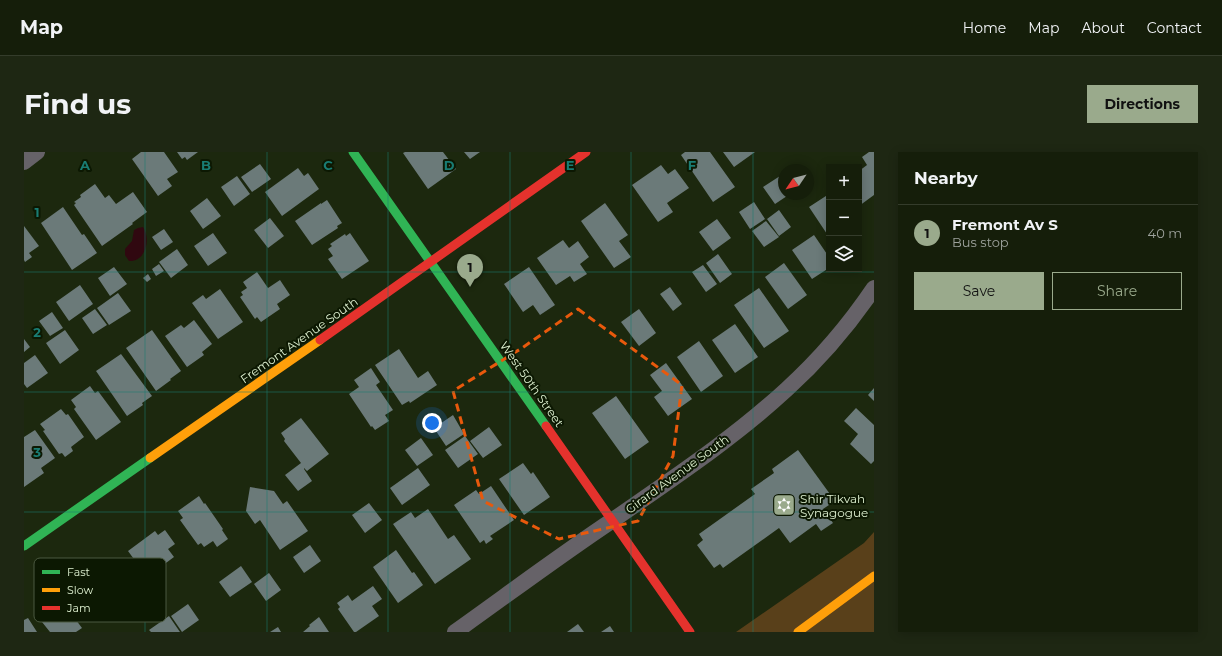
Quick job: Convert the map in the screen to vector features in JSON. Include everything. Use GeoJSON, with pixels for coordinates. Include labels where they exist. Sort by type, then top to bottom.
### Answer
{"type":"FeatureCollection","features":[{"type":"Feature","properties":{"kind":"street"},"geometry":{"type":"LineString","coordinates":[[24,162],[38,152]]}},
{"type":"Feature","properties":{"kind":"street","name":"West 50th Street"},"geometry":{"type":"LineString","coordinates":[[353,152],[690,632]]}},
{"type":"Feature","properties":{"kind":"street","name":"Fremont Avenue South"},"geometry":{"type":"LineString","coordinates":[[24,546],[430,263],[449,248],[586,152]]}},
{"type":"Feature","properties":{"kind":"street","name":"Girard Avenue South"},"geometry":{"type":"LineString","coordinates":[[455,632],[719,445],[747,423],[787,390],[824,352],[841,333],[874,288]]}},
{"type":"Feature","properties":{"kind":"street"},"geometry":{"type":"LineString","coordinates":[[798,632],[874,576]]}},
{"type":"Feature","properties":{"kind":"highlighted area"},"geometry":{"type":"Polygon","coordinates":[[[578,309],[682,385],[673,456],[638,521],[559,539],[483,501],[453,391],[522,348],[578,309]]]}},
{"type":"Feature","properties":{"kind":"shaded area"},"geometry":{"type":"Polygon","coordinates":[[[143,227],[147,238],[147,243],[143,254],[135,260],[129,261],[125,255],[125,249],[132,241],[134,230],[143,227]]]}},
{"type":"Feature","properties":{"kind":"shaded area"},"geometry":{"type":"Polygon","coordinates":[[[874,532],[874,632],[736,632],[864,543],[874,532]]]}},
{"type":"Feature","properties":{"kind":"building"},"geometry":{"type":"Polygon","coordinates":[[[141,152],[164,152],[178,172],[167,179],[172,186],[158,196],[132,159],[141,152]]]}},
{"type":"Feature","properties":{"kind":"building"},"geometry":{"type":"Polygon","coordinates":[[[177,152],[198,152],[187,160],[185,157],[182,159],[177,152]]]}},
{"type":"Feature","properties":{"kind":"building"},"geometry":{"type":"Polygon","coordinates":[[[443,152],[456,169],[428,189],[403,153],[443,152]]]}},
{"type":"Feature","properties":{"kind":"building"},"geometry":{"type":"Polygon","coordinates":[[[464,152],[480,152],[470,159],[464,152]]]}},
{"type":"Feature","properties":{"kind":"building"},"geometry":{"type":"Polygon","coordinates":[[[685,152],[710,152],[735,187],[713,202],[681,155],[685,152]]]}},
{"type":"Feature","properties":{"kind":"building"},"geometry":{"type":"Polygon","coordinates":[[[723,152],[755,152],[734,167],[723,152]]]}},
{"type":"Feature","properties":{"kind":"building"},"geometry":{"type":"Polygon","coordinates":[[[869,152],[874,152],[874,195],[862,204],[862,169],[867,165],[862,157],[869,152]]]}},
{"type":"Feature","properties":{"kind":"building"},"geometry":{"type":"Polygon","coordinates":[[[260,164],[271,179],[252,192],[241,177],[260,164]]]}},
{"type":"Feature","properties":{"kind":"building"},"geometry":{"type":"Polygon","coordinates":[[[661,165],[668,174],[675,169],[689,188],[667,203],[673,212],[658,222],[632,185],[661,165]]]}},
{"type":"Feature","properties":{"kind":"building"},"geometry":{"type":"Polygon","coordinates":[[[298,168],[304,176],[308,173],[319,189],[282,216],[265,192],[298,168]]]}},
{"type":"Feature","properties":{"kind":"building"},"geometry":{"type":"Polygon","coordinates":[[[237,176],[250,194],[234,206],[221,187],[237,176]]]}},
{"type":"Feature","properties":{"kind":"building"},"geometry":{"type":"Polygon","coordinates":[[[778,177],[778,200],[781,200],[775,204],[763,187],[778,177]]]}},
{"type":"Feature","properties":{"kind":"building"},"geometry":{"type":"Polygon","coordinates":[[[95,184],[105,198],[109,195],[116,204],[133,192],[147,212],[102,246],[74,205],[76,203],[74,202],[81,197],[80,195],[95,184]]]}},
{"type":"Feature","properties":{"kind":"building"},"geometry":{"type":"Polygon","coordinates":[[[826,196],[826,232],[809,207],[826,196]]]}},
{"type":"Feature","properties":{"kind":"building"},"geometry":{"type":"Polygon","coordinates":[[[207,198],[221,216],[203,229],[190,211],[207,198]]]}},
{"type":"Feature","properties":{"kind":"building"},"geometry":{"type":"Polygon","coordinates":[[[327,200],[342,223],[337,226],[338,228],[312,245],[295,221],[327,200]]]}},
{"type":"Feature","properties":{"kind":"building"},"geometry":{"type":"Polygon","coordinates":[[[754,202],[765,219],[750,229],[739,212],[754,202]]]}},
{"type":"Feature","properties":{"kind":"building"},"geometry":{"type":"Polygon","coordinates":[[[605,203],[628,235],[619,241],[631,257],[614,268],[581,221],[605,203]]]}},
{"type":"Feature","properties":{"kind":"building"},"geometry":{"type":"Polygon","coordinates":[[[63,207],[82,235],[84,234],[97,253],[72,270],[41,223],[63,207]]]}},
{"type":"Feature","properties":{"kind":"building"},"geometry":{"type":"Polygon","coordinates":[[[779,210],[791,227],[779,236],[767,219],[779,210]]]}},
{"type":"Feature","properties":{"kind":"building"},"geometry":{"type":"Polygon","coordinates":[[[270,218],[284,236],[268,248],[254,230],[270,218]]]}},
{"type":"Feature","properties":{"kind":"building"},"geometry":{"type":"Polygon","coordinates":[[[717,219],[731,238],[713,251],[699,232],[717,219]]]}},
{"type":"Feature","properties":{"kind":"building"},"geometry":{"type":"Polygon","coordinates":[[[766,221],[779,237],[764,247],[752,231],[766,221]]]}},
{"type":"Feature","properties":{"kind":"building"},"geometry":{"type":"Polygon","coordinates":[[[24,226],[39,246],[29,253],[32,257],[25,262],[24,260],[24,226]]]}},
{"type":"Feature","properties":{"kind":"building"},"geometry":{"type":"Polygon","coordinates":[[[164,229],[173,242],[161,250],[152,237],[164,229]]]}},
{"type":"Feature","properties":{"kind":"building"},"geometry":{"type":"Polygon","coordinates":[[[213,233],[227,253],[208,266],[194,246],[213,233]]]}},
{"type":"Feature","properties":{"kind":"building"},"geometry":{"type":"Polygon","coordinates":[[[350,233],[369,261],[342,279],[328,259],[333,256],[328,249],[332,246],[330,244],[345,234],[346,236],[350,233]]]}},
{"type":"Feature","properties":{"kind":"building"},"geometry":{"type":"Polygon","coordinates":[[[814,235],[826,253],[826,270],[812,279],[792,250],[814,235]]]}},
{"type":"Feature","properties":{"kind":"building"},"geometry":{"type":"Polygon","coordinates":[[[563,240],[569,248],[578,241],[589,257],[580,264],[587,274],[574,282],[570,276],[556,285],[537,258],[563,240]]]}},
{"type":"Feature","properties":{"kind":"building"},"geometry":{"type":"Polygon","coordinates":[[[177,249],[188,265],[171,278],[159,262],[177,249]]]}},
{"type":"Feature","properties":{"kind":"building"},"geometry":{"type":"Polygon","coordinates":[[[718,254],[732,274],[720,283],[706,263],[718,254]]]}},
{"type":"Feature","properties":{"kind":"building"},"geometry":{"type":"Polygon","coordinates":[[[784,263],[807,295],[788,309],[765,277],[784,263]]]}},
{"type":"Feature","properties":{"kind":"building"},"geometry":{"type":"Polygon","coordinates":[[[159,264],[164,271],[156,276],[152,269],[159,264]]]}},
{"type":"Feature","properties":{"kind":"building"},"geometry":{"type":"Polygon","coordinates":[[[703,265],[717,284],[706,292],[692,272],[703,265]]]}},
{"type":"Feature","properties":{"kind":"building"},"geometry":{"type":"Polygon","coordinates":[[[114,267],[127,284],[110,296],[98,278],[114,267]]]}},
{"type":"Feature","properties":{"kind":"building"},"geometry":{"type":"Polygon","coordinates":[[[529,267],[555,305],[540,315],[533,305],[523,312],[504,284],[529,267]]]}},
{"type":"Feature","properties":{"kind":"building"},"geometry":{"type":"Polygon","coordinates":[[[257,272],[268,288],[280,280],[290,295],[277,304],[280,309],[261,322],[257,317],[255,319],[240,297],[243,295],[241,292],[247,288],[243,282],[257,272]]]}},
{"type":"Feature","properties":{"kind":"building"},"geometry":{"type":"Polygon","coordinates":[[[148,274],[151,279],[147,282],[143,278],[148,274]]]}},
{"type":"Feature","properties":{"kind":"building"},"geometry":{"type":"Polygon","coordinates":[[[80,285],[93,304],[69,321],[56,302],[80,285]]]}},
{"type":"Feature","properties":{"kind":"building"},"geometry":{"type":"Polygon","coordinates":[[[670,287],[682,304],[673,311],[660,294],[670,287]]]}},
{"type":"Feature","properties":{"kind":"building"},"geometry":{"type":"Polygon","coordinates":[[[759,288],[789,331],[764,348],[734,305],[759,288]]]}},
{"type":"Feature","properties":{"kind":"building"},"geometry":{"type":"Polygon","coordinates":[[[220,289],[243,322],[218,339],[192,303],[203,295],[206,299],[220,289]]]}},
{"type":"Feature","properties":{"kind":"building"},"geometry":{"type":"Polygon","coordinates":[[[118,293],[131,311],[109,325],[97,308],[118,293]]]}},
{"type":"Feature","properties":{"kind":"building"},"geometry":{"type":"Polygon","coordinates":[[[95,309],[107,325],[93,334],[82,318],[95,309]]]}},
{"type":"Feature","properties":{"kind":"building"},"geometry":{"type":"Polygon","coordinates":[[[639,309],[656,333],[639,346],[621,322],[639,309]]]}},
{"type":"Feature","properties":{"kind":"building"},"geometry":{"type":"Polygon","coordinates":[[[52,312],[63,328],[50,336],[39,321],[52,312]]]}},
{"type":"Feature","properties":{"kind":"building"},"geometry":{"type":"Polygon","coordinates":[[[194,320],[212,344],[202,352],[204,355],[187,367],[165,336],[181,325],[184,328],[194,320]]]}},
{"type":"Feature","properties":{"kind":"building"},"geometry":{"type":"Polygon","coordinates":[[[735,324],[758,357],[735,373],[712,340],[735,324]]]}},
{"type":"Feature","properties":{"kind":"building"},"geometry":{"type":"Polygon","coordinates":[[[65,330],[79,350],[60,364],[46,343],[65,330]]]}},
{"type":"Feature","properties":{"kind":"building"},"geometry":{"type":"Polygon","coordinates":[[[152,330],[181,371],[156,391],[126,348],[152,330]]]}},
{"type":"Feature","properties":{"kind":"building"},"geometry":{"type":"Polygon","coordinates":[[[24,339],[30,347],[24,352],[24,339]]]}},
{"type":"Feature","properties":{"kind":"building"},"geometry":{"type":"Polygon","coordinates":[[[699,341],[723,376],[701,392],[677,357],[699,341]]]}},
{"type":"Feature","properties":{"kind":"building"},"geometry":{"type":"Polygon","coordinates":[[[399,349],[418,378],[428,371],[437,385],[410,403],[409,401],[402,405],[375,365],[399,349]]]}},
{"type":"Feature","properties":{"kind":"building"},"geometry":{"type":"Polygon","coordinates":[[[121,354],[152,396],[142,403],[143,405],[127,416],[96,371],[121,354]]]}},
{"type":"Feature","properties":{"kind":"building"},"geometry":{"type":"Polygon","coordinates":[[[35,355],[48,373],[27,388],[24,384],[24,363],[35,355]]]}},
{"type":"Feature","properties":{"kind":"building"},"geometry":{"type":"Polygon","coordinates":[[[666,363],[692,399],[668,416],[654,397],[662,391],[650,375],[666,363]]]}},
{"type":"Feature","properties":{"kind":"building"},"geometry":{"type":"Polygon","coordinates":[[[371,368],[380,382],[376,385],[393,410],[385,415],[389,421],[375,430],[372,426],[371,427],[349,394],[359,387],[354,380],[371,368]]]}},
{"type":"Feature","properties":{"kind":"building"},"geometry":{"type":"Polygon","coordinates":[[[90,386],[95,393],[98,391],[121,422],[96,440],[74,409],[76,407],[71,400],[90,386]]]}},
{"type":"Feature","properties":{"kind":"building"},"geometry":{"type":"Polygon","coordinates":[[[874,388],[874,401],[868,395],[874,388]]]}},
{"type":"Feature","properties":{"kind":"building"},"geometry":{"type":"Polygon","coordinates":[[[616,396],[649,442],[625,459],[592,413],[616,396]]]}},
{"type":"Feature","properties":{"kind":"building"},"geometry":{"type":"Polygon","coordinates":[[[856,408],[874,425],[874,461],[871,464],[850,444],[858,434],[844,421],[856,408]]]}},
{"type":"Feature","properties":{"kind":"building"},"geometry":{"type":"Polygon","coordinates":[[[61,409],[66,415],[68,414],[84,437],[71,447],[73,451],[65,457],[62,453],[59,454],[43,431],[45,430],[40,424],[61,409]]]}},
{"type":"Feature","properties":{"kind":"building"},"geometry":{"type":"Polygon","coordinates":[[[453,415],[464,434],[446,446],[434,428],[453,415]]]}},
{"type":"Feature","properties":{"kind":"building"},"geometry":{"type":"Polygon","coordinates":[[[301,418],[329,454],[307,471],[304,468],[312,481],[298,491],[285,475],[301,463],[284,441],[285,439],[281,433],[301,418]]]}},
{"type":"Feature","properties":{"kind":"building"},"geometry":{"type":"Polygon","coordinates":[[[489,427],[502,445],[483,458],[470,441],[489,427]]]}},
{"type":"Feature","properties":{"kind":"building"},"geometry":{"type":"Polygon","coordinates":[[[35,430],[55,458],[41,468],[44,473],[24,487],[24,437],[35,430]]]}},
{"type":"Feature","properties":{"kind":"building"},"geometry":{"type":"Polygon","coordinates":[[[465,436],[478,454],[458,468],[445,450],[465,436]]]}},
{"type":"Feature","properties":{"kind":"building"},"geometry":{"type":"Polygon","coordinates":[[[421,438],[433,455],[417,466],[405,450],[421,438]]]}},
{"type":"Feature","properties":{"kind":"building","name":"Shir Tikvah Synagogue"},"geometry":{"type":"Polygon","coordinates":[[[798,450],[835,501],[823,509],[833,523],[821,531],[816,524],[790,543],[779,528],[723,568],[720,564],[714,568],[697,545],[703,540],[699,534],[755,494],[751,489],[774,473],[772,469],[798,450]]]}},
{"type":"Feature","properties":{"kind":"building"},"geometry":{"type":"Polygon","coordinates":[[[523,463],[531,474],[533,472],[550,497],[524,515],[499,479],[523,463]]]}},
{"type":"Feature","properties":{"kind":"building"},"geometry":{"type":"Polygon","coordinates":[[[418,468],[430,485],[402,505],[390,488],[418,468]]]}},
{"type":"Feature","properties":{"kind":"building"},"geometry":{"type":"Polygon","coordinates":[[[491,486],[514,520],[490,536],[493,539],[486,544],[484,540],[480,543],[454,505],[476,490],[479,494],[491,486]]]}},
{"type":"Feature","properties":{"kind":"building"},"geometry":{"type":"Polygon","coordinates":[[[250,487],[274,491],[283,504],[287,501],[308,531],[280,550],[260,520],[255,524],[246,511],[250,487]]]}},
{"type":"Feature","properties":{"kind":"building"},"geometry":{"type":"Polygon","coordinates":[[[199,496],[223,529],[222,530],[228,539],[217,547],[213,541],[204,547],[201,543],[198,545],[180,520],[183,518],[178,511],[199,496]]]}},
{"type":"Feature","properties":{"kind":"building"},"geometry":{"type":"Polygon","coordinates":[[[369,503],[382,520],[365,533],[352,515],[369,503]]]}},
{"type":"Feature","properties":{"kind":"building"},"geometry":{"type":"Polygon","coordinates":[[[428,509],[448,539],[454,535],[471,559],[435,584],[393,524],[411,512],[415,518],[428,509]]]}},
{"type":"Feature","properties":{"kind":"building"},"geometry":{"type":"Polygon","coordinates":[[[165,530],[175,544],[168,549],[174,557],[166,563],[166,558],[133,558],[128,551],[155,531],[158,535],[165,530]]]}},
{"type":"Feature","properties":{"kind":"building"},"geometry":{"type":"Polygon","coordinates":[[[310,545],[321,561],[304,573],[293,557],[310,545]]]}},
{"type":"Feature","properties":{"kind":"building"},"geometry":{"type":"Polygon","coordinates":[[[396,550],[412,573],[414,572],[423,585],[398,603],[373,567],[396,550]]]}},
{"type":"Feature","properties":{"kind":"building"},"geometry":{"type":"Polygon","coordinates":[[[241,566],[252,582],[230,597],[219,582],[241,566]]]}},
{"type":"Feature","properties":{"kind":"building"},"geometry":{"type":"Polygon","coordinates":[[[269,573],[281,590],[266,601],[254,584],[269,573]]]}},
{"type":"Feature","properties":{"kind":"building"},"geometry":{"type":"Polygon","coordinates":[[[373,586],[382,599],[372,606],[379,616],[354,632],[338,609],[340,607],[337,603],[348,595],[352,601],[373,586]]]}},
{"type":"Feature","properties":{"kind":"building"},"geometry":{"type":"Polygon","coordinates":[[[188,604],[199,620],[182,632],[171,616],[188,604]]]}},
{"type":"Feature","properties":{"kind":"building"},"geometry":{"type":"Polygon","coordinates":[[[169,616],[180,632],[151,632],[149,630],[160,622],[166,622],[166,618],[169,616]]]}},
{"type":"Feature","properties":{"kind":"building"},"geometry":{"type":"Polygon","coordinates":[[[319,617],[329,632],[303,632],[310,626],[309,625],[319,617]]]}},
{"type":"Feature","properties":{"kind":"building"},"geometry":{"type":"Polygon","coordinates":[[[28,618],[37,632],[24,632],[24,620],[28,618]]]}},
{"type":"Feature","properties":{"kind":"building"},"geometry":{"type":"Polygon","coordinates":[[[42,622],[78,622],[82,628],[76,632],[50,632],[42,622]]]}},
{"type":"Feature","properties":{"kind":"building"},"geometry":{"type":"Polygon","coordinates":[[[578,624],[584,632],[567,632],[578,624]]]}},
{"type":"Feature","properties":{"kind":"building"},"geometry":{"type":"Polygon","coordinates":[[[610,626],[614,632],[601,632],[610,626]]]}},
{"type":"Feature","properties":{"kind":"building"},"geometry":{"type":"Polygon","coordinates":[[[278,627],[281,632],[270,632],[278,627]]]}},
{"type":"Feature","properties":{"kind":"traffic: fast"},"geometry":{"type":"LineString","coordinates":[[353,152],[546,426]]}},
{"type":"Feature","properties":{"kind":"traffic: fast"},"geometry":{"type":"LineString","coordinates":[[24,546],[150,458]]}},
{"type":"Feature","properties":{"kind":"traffic: slow"},"geometry":{"type":"LineString","coordinates":[[150,458],[320,340]]}},
{"type":"Feature","properties":{"kind":"traffic: slow"},"geometry":{"type":"LineString","coordinates":[[798,632],[874,576]]}},
{"type":"Feature","properties":{"kind":"traffic: jam"},"geometry":{"type":"LineString","coordinates":[[320,340],[586,152]]}},
{"type":"Feature","properties":{"kind":"traffic: jam"},"geometry":{"type":"LineString","coordinates":[[546,426],[690,632]]}},
{"type":"Feature","properties":{"kind":"place","name":"Fremont Av S"},"geometry":{"type":"Point","coordinates":[470,287]}},
{"type":"Feature","properties":{"kind":"place","name":"Shir Tikvah Synagogue"},"geometry":{"type":"Point","coordinates":[784,505]}}]}
